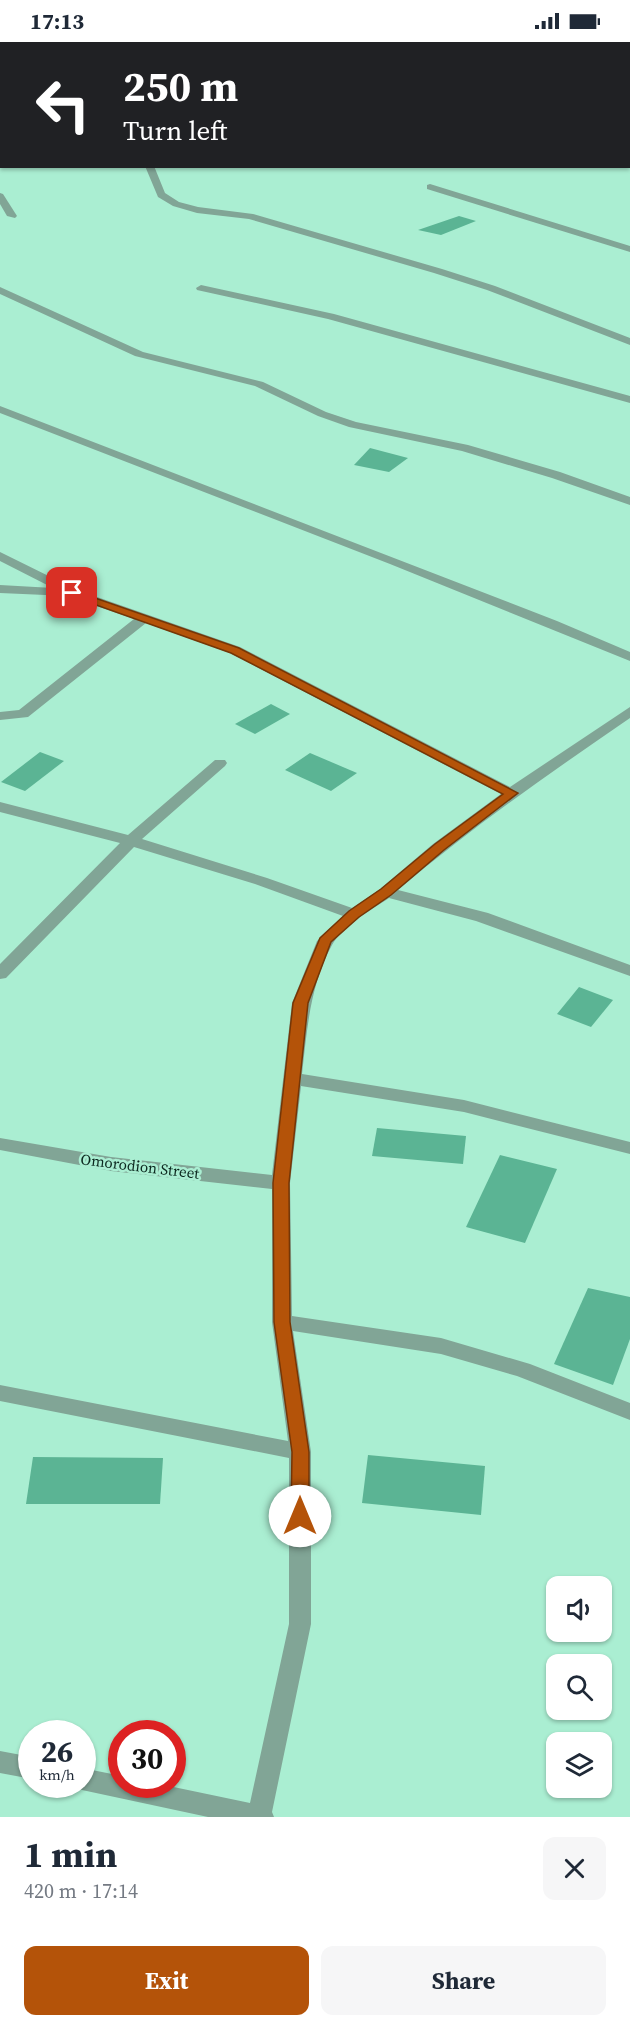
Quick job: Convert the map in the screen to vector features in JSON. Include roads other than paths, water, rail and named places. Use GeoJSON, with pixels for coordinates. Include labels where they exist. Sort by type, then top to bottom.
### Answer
{"type":"FeatureCollection","features":[{"type":"Feature","properties":{"kind":"street"},"geometry":{"type":"LineString","coordinates":[[150,168],[161,195],[176,204],[197,210],[250,216],[438,271],[491,288],[630,342]]}},
{"type":"Feature","properties":{"kind":"street"},"geometry":{"type":"LineString","coordinates":[[430,187],[630,249]]}},
{"type":"Feature","properties":{"kind":"street"},"geometry":{"type":"LineString","coordinates":[[0,196],[12,216]]}},
{"type":"Feature","properties":{"kind":"street"},"geometry":{"type":"LineString","coordinates":[[201,288],[341,319],[630,400]]}},
{"type":"Feature","properties":{"kind":"street"},"geometry":{"type":"LineString","coordinates":[[0,290],[139,354],[259,384],[321,414],[353,425],[464,448],[556,475],[630,501]]}},
{"type":"Feature","properties":{"kind":"street"},"geometry":{"type":"LineString","coordinates":[[0,409],[143,466],[397,561],[630,657]]}},
{"type":"Feature","properties":{"kind":"street"},"geometry":{"type":"LineString","coordinates":[[0,556],[72,593],[235,650],[511,793]]}},
{"type":"Feature","properties":{"kind":"street"},"geometry":{"type":"LineString","coordinates":[[0,589],[72,593]]}},
{"type":"Feature","properties":{"kind":"street"},"geometry":{"type":"LineString","coordinates":[[0,717],[23,714],[144,618]]}},
{"type":"Feature","properties":{"kind":"street"},"geometry":{"type":"LineString","coordinates":[[96,1782],[260,1817],[300,1624],[300,1452],[282,1322],[281,1183],[301,1003],[325,941],[354,914],[386,892],[439,847],[511,793],[630,711]]}},
{"type":"Feature","properties":{"kind":"street"},"geometry":{"type":"LineString","coordinates":[[0,974],[131,841],[220,763]]}},
{"type":"Feature","properties":{"kind":"street"},"geometry":{"type":"LineString","coordinates":[[0,807],[131,841],[261,881],[354,914]]}},
{"type":"Feature","properties":{"kind":"street"},"geometry":{"type":"LineString","coordinates":[[386,892],[482,917],[630,971]]}},
{"type":"Feature","properties":{"kind":"street"},"geometry":{"type":"LineString","coordinates":[[293,1079],[464,1106],[630,1148]]}},
{"type":"Feature","properties":{"kind":"street","name":"Omorodion Street"},"geometry":{"type":"LineString","coordinates":[[0,1144],[111,1164],[281,1183]]}},
{"type":"Feature","properties":{"kind":"street"},"geometry":{"type":"LineString","coordinates":[[282,1322],[441,1347],[523,1370],[630,1412]]}},
{"type":"Feature","properties":{"kind":"street"},"geometry":{"type":"LineString","coordinates":[[0,1393],[300,1452]]}},
{"type":"Feature","properties":{"kind":"street"},"geometry":{"type":"LineString","coordinates":[[0,1762],[18,1765]]}}]}
